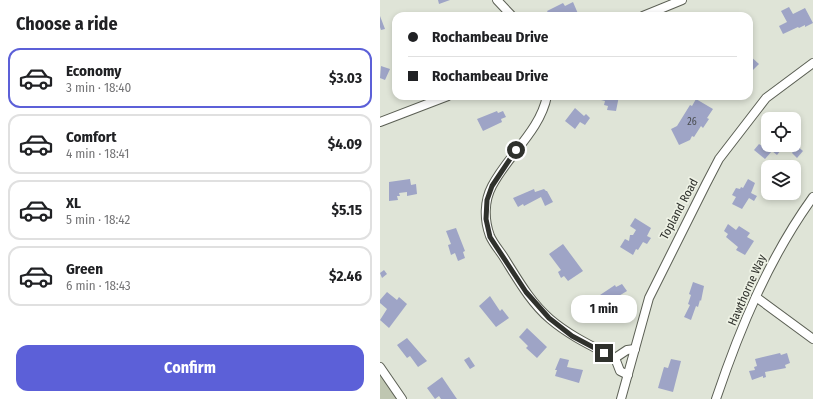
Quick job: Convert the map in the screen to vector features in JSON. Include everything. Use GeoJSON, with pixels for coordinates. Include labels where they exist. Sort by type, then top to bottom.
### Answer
{"type":"FeatureCollection","features":[{"type":"Feature","properties":{"kind":"street"},"geometry":{"type":"LineString","coordinates":[[497,0],[508,12]]}},
{"type":"Feature","properties":{"kind":"street"},"geometry":{"type":"LineString","coordinates":[[653,12],[682,0]]}},
{"type":"Feature","properties":{"kind":"street","name":"Topland Road"},"geometry":{"type":"LineString","coordinates":[[621,399],[649,298],[666,259],[719,159],[766,98],[813,63]]}},
{"type":"Feature","properties":{"kind":"street"},"geometry":{"type":"LineString","coordinates":[[380,122],[438,100]]}},
{"type":"Feature","properties":{"kind":"street"},"geometry":{"type":"LineString","coordinates":[[545,100],[544,109],[536,124],[516,150],[492,186],[487,200],[486,219],[490,237],[526,292],[549,318],[572,336],[615,358],[620,371],[628,375]]}},
{"type":"Feature","properties":{"kind":"street","name":"Hawthorne Way"},"geometry":{"type":"LineString","coordinates":[[716,399],[768,269],[797,220],[813,197]]}},
{"type":"Feature","properties":{"kind":"street"},"geometry":{"type":"LineString","coordinates":[[756,296],[813,340]]}},
{"type":"Feature","properties":{"kind":"street"},"geometry":{"type":"LineString","coordinates":[[615,358],[627,350],[635,349]]}},
{"type":"Feature","properties":{"kind":"street"},"geometry":{"type":"LineString","coordinates":[[380,367],[402,399]]}},
{"type":"Feature","properties":{"kind":"green space"},"geometry":{"type":"Polygon","coordinates":[[[380,372],[397,399],[380,399],[380,372]]]}},
{"type":"Feature","properties":{"kind":"building"},"geometry":{"type":"Polygon","coordinates":[[[438,0],[450,0],[439,4],[438,0]]]}},
{"type":"Feature","properties":{"kind":"building"},"geometry":{"type":"Polygon","coordinates":[[[573,2],[577,12],[547,11],[563,3],[565,6],[573,2]]]}},
{"type":"Feature","properties":{"kind":"building"},"geometry":{"type":"Polygon","coordinates":[[[789,7],[793,14],[805,8],[813,23],[805,27],[805,25],[799,28],[798,27],[783,34],[779,26],[787,22],[781,11],[789,7]]]}},
{"type":"Feature","properties":{"kind":"building"},"geometry":{"type":"Polygon","coordinates":[[[380,16],[385,29],[381,30],[380,27],[380,16]]]}},
{"type":"Feature","properties":{"kind":"building"},"geometry":{"type":"Polygon","coordinates":[[[753,59],[759,64],[753,70],[753,59]]]}},
{"type":"Feature","properties":{"kind":"building"},"geometry":{"type":"Polygon","coordinates":[[[381,66],[390,69],[385,80],[380,78],[381,66]]]}},
{"type":"Feature","properties":{"kind":"building"},"geometry":{"type":"Polygon","coordinates":[[[601,100],[618,100],[616,111],[607,110],[608,106],[604,105],[605,101],[601,100]]]}},
{"type":"Feature","properties":{"kind":"building"},"geometry":{"type":"Polygon","coordinates":[[[695,100],[698,100],[713,109],[703,128],[701,126],[694,137],[692,136],[690,140],[679,145],[671,129],[677,126],[690,105],[692,106],[695,100]]]}},
{"type":"Feature","properties":{"kind":"building"},"geometry":{"type":"Polygon","coordinates":[[[575,108],[584,116],[586,114],[590,118],[585,125],[580,122],[575,129],[565,121],[575,108]]]}},
{"type":"Feature","properties":{"kind":"building"},"geometry":{"type":"Polygon","coordinates":[[[497,111],[498,113],[503,111],[506,117],[501,119],[502,122],[483,131],[477,119],[497,111]]]}},
{"type":"Feature","properties":{"kind":"building"},"geometry":{"type":"Polygon","coordinates":[[[759,144],[761,145],[761,152],[771,152],[765,159],[754,150],[759,144]]]}},
{"type":"Feature","properties":{"kind":"building"},"geometry":{"type":"Polygon","coordinates":[[[801,149],[803,151],[797,158],[792,153],[801,152],[801,149]]]}},
{"type":"Feature","properties":{"kind":"building"},"geometry":{"type":"Polygon","coordinates":[[[410,179],[411,185],[416,184],[417,194],[407,196],[407,192],[399,193],[400,196],[397,196],[398,200],[389,201],[389,182],[410,179]]]}},
{"type":"Feature","properties":{"kind":"building"},"geometry":{"type":"Polygon","coordinates":[[[748,179],[755,183],[751,193],[757,196],[754,201],[749,198],[742,209],[732,204],[736,197],[732,195],[736,188],[743,188],[748,179]]]}},
{"type":"Feature","properties":{"kind":"building"},"geometry":{"type":"Polygon","coordinates":[[[534,189],[535,192],[544,189],[547,191],[553,202],[545,206],[541,197],[524,206],[523,204],[518,207],[513,198],[534,189]]]}},
{"type":"Feature","properties":{"kind":"building"},"geometry":{"type":"Polygon","coordinates":[[[635,218],[651,228],[647,236],[651,238],[647,244],[643,242],[638,250],[636,249],[633,255],[620,247],[625,239],[629,241],[630,235],[633,235],[636,230],[630,226],[635,218]]]}},
{"type":"Feature","properties":{"kind":"building"},"geometry":{"type":"Polygon","coordinates":[[[728,224],[736,230],[739,226],[750,233],[747,237],[754,241],[745,255],[736,250],[738,247],[726,237],[728,234],[724,231],[728,224]]]}},
{"type":"Feature","properties":{"kind":"building"},"geometry":{"type":"Polygon","coordinates":[[[456,228],[465,251],[463,252],[465,258],[458,261],[455,253],[451,255],[448,245],[451,244],[446,231],[456,228]]]}},
{"type":"Feature","properties":{"kind":"building"},"geometry":{"type":"Polygon","coordinates":[[[563,244],[583,271],[568,281],[564,276],[561,278],[558,272],[561,270],[549,254],[563,244]]]}},
{"type":"Feature","properties":{"kind":"building"},"geometry":{"type":"Polygon","coordinates":[[[384,270],[387,274],[382,278],[380,273],[384,270]]]}},
{"type":"Feature","properties":{"kind":"building"},"geometry":{"type":"Polygon","coordinates":[[[693,282],[704,286],[701,301],[700,300],[698,307],[696,306],[691,320],[684,317],[690,305],[688,304],[691,295],[689,294],[693,282]]]}},
{"type":"Feature","properties":{"kind":"building"},"geometry":{"type":"Polygon","coordinates":[[[622,284],[627,291],[612,300],[615,301],[614,304],[612,304],[616,311],[600,323],[596,317],[593,319],[588,313],[592,310],[593,306],[604,300],[600,295],[615,285],[616,287],[622,284]]]}},
{"type":"Feature","properties":{"kind":"building"},"geometry":{"type":"Polygon","coordinates":[[[387,292],[397,300],[399,297],[407,304],[389,328],[380,320],[387,309],[380,303],[380,300],[387,292]]]}},
{"type":"Feature","properties":{"kind":"building"},"geometry":{"type":"Polygon","coordinates":[[[490,296],[500,311],[502,309],[509,318],[496,327],[479,306],[490,296]]]}},
{"type":"Feature","properties":{"kind":"building"},"geometry":{"type":"Polygon","coordinates":[[[527,328],[547,347],[537,358],[526,348],[528,346],[519,337],[527,328]]]}},
{"type":"Feature","properties":{"kind":"building"},"geometry":{"type":"Polygon","coordinates":[[[407,338],[427,361],[418,367],[410,356],[407,358],[397,345],[407,338]]]}},
{"type":"Feature","properties":{"kind":"building"},"geometry":{"type":"Polygon","coordinates":[[[780,353],[781,355],[787,353],[790,363],[785,365],[786,368],[765,372],[766,377],[763,378],[763,376],[752,380],[749,371],[755,370],[754,367],[757,366],[755,359],[780,353]]]}},
{"type":"Feature","properties":{"kind":"building"},"geometry":{"type":"Polygon","coordinates":[[[469,357],[475,366],[470,369],[464,360],[469,357]]]}},
{"type":"Feature","properties":{"kind":"building"},"geometry":{"type":"Polygon","coordinates":[[[560,358],[569,360],[567,367],[583,370],[579,383],[555,376],[557,370],[555,370],[560,358]]]}},
{"type":"Feature","properties":{"kind":"building"},"geometry":{"type":"Polygon","coordinates":[[[671,359],[681,361],[673,392],[658,388],[664,367],[668,368],[671,359]]]}},
{"type":"Feature","properties":{"kind":"building"},"geometry":{"type":"Polygon","coordinates":[[[442,377],[457,399],[441,399],[439,396],[435,399],[427,388],[442,377]]]}},
{"type":"Feature","properties":{"kind":"route"},"geometry":{"type":"LineString","coordinates":[[516,150],[492,186],[487,200],[486,219],[490,237],[526,292],[549,318],[572,336],[604,353]]}}]}
